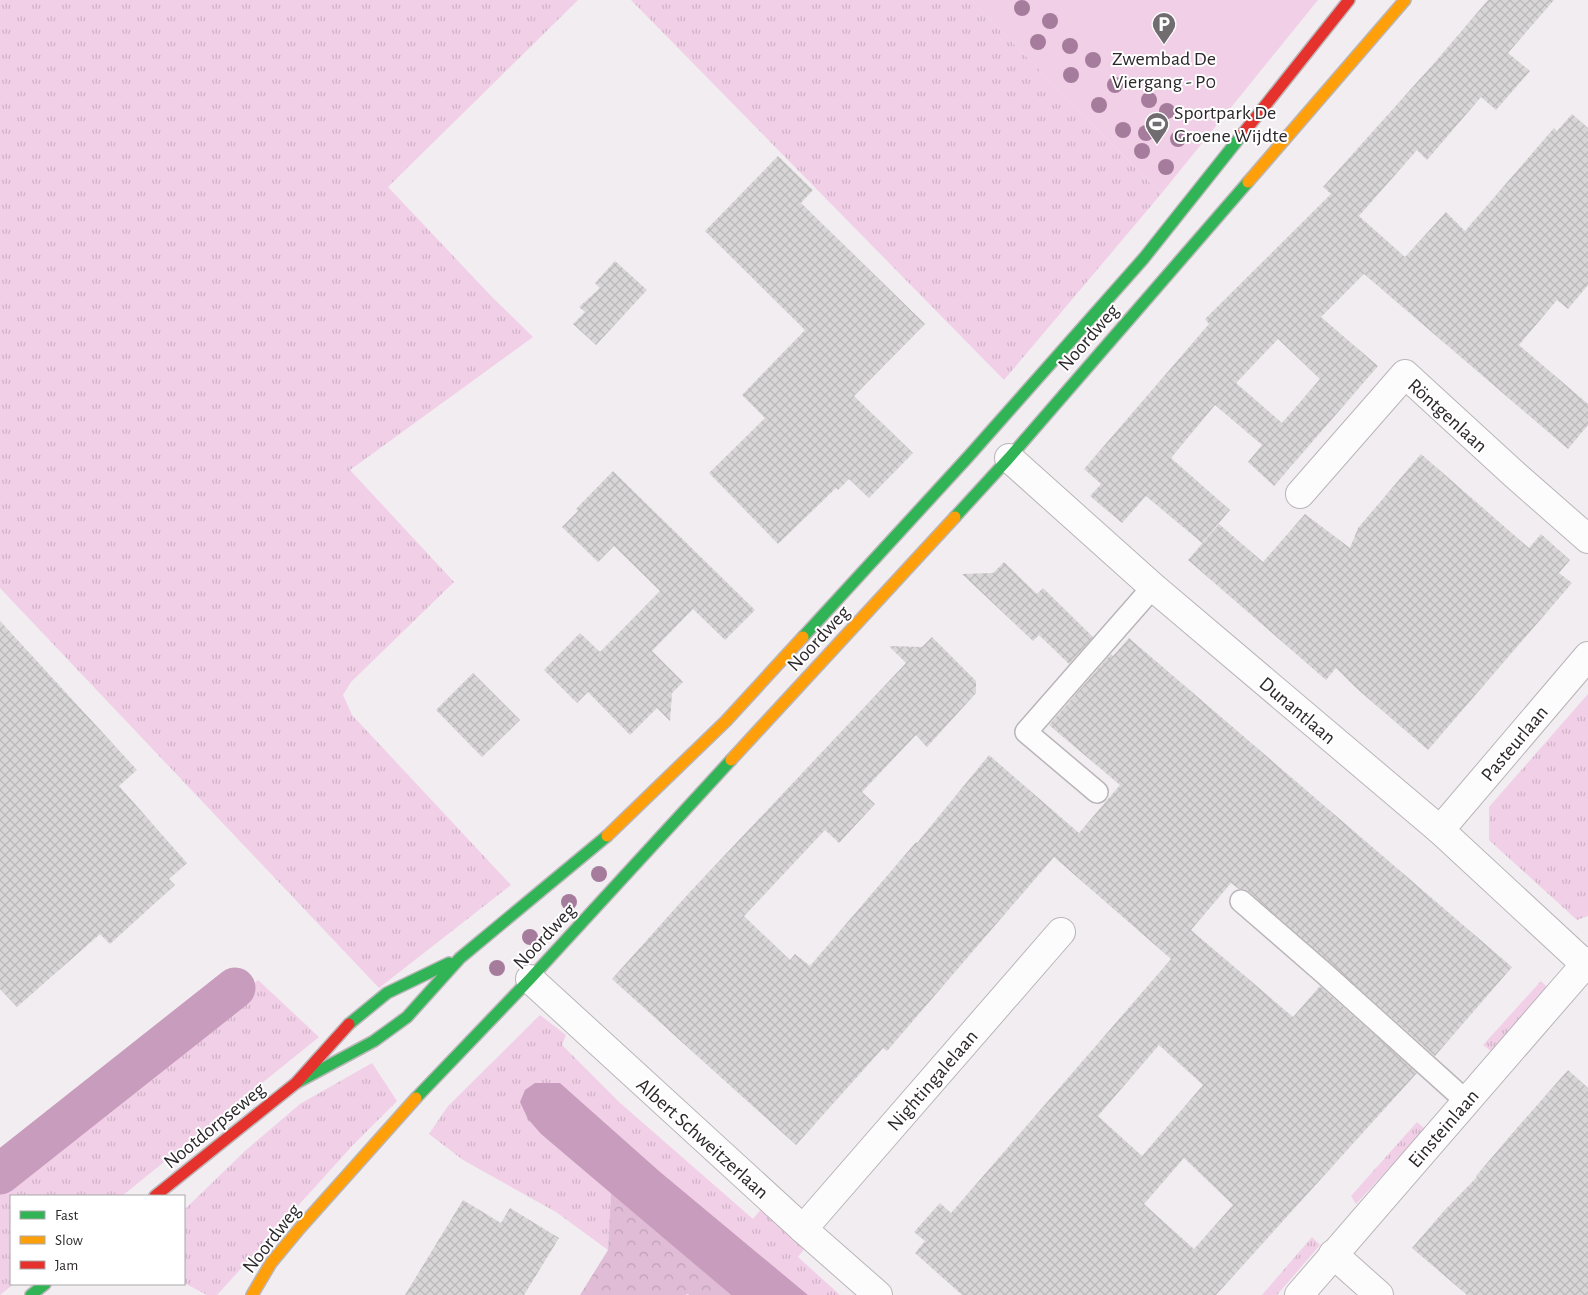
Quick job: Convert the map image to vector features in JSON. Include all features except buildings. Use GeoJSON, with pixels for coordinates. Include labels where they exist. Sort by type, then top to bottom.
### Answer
{"type":"FeatureCollection","features":[{"type":"Feature","properties":{"kind":"main road","name":"Noordweg"},"geometry":{"type":"LineString","coordinates":[[460,958],[612,832],[726,721],[968,458],[1144,258],[1349,0]]}},
{"type":"Feature","properties":{"kind":"main road","name":"Noordweg"},"geometry":{"type":"LineString","coordinates":[[252,1295],[271,1263],[300,1228],[436,1077],[530,979],[1009,458],[1406,0]]}},
{"type":"Feature","properties":{"kind":"main road","name":"Noordweg"},"geometry":{"type":"LineString","coordinates":[[1144,258],[1218,182]]}},
{"type":"Feature","properties":{"kind":"main road","name":"Nootdorpseweg"},"geometry":{"type":"LineString","coordinates":[[296,1084],[374,1042],[392,1030],[407,1017],[460,958]]}},
{"type":"Feature","properties":{"kind":"main road","name":"Nootdorpseweg"},"geometry":{"type":"LineString","coordinates":[[156,1195],[296,1084],[353,1020],[388,993],[460,958]]}},
{"type":"Feature","properties":{"kind":"main road"},"geometry":{"type":"LineString","coordinates":[[31,1295],[44,1285]]}},
{"type":"Feature","properties":{"kind":"street","name":"Röntgenlaan"},"geometry":{"type":"LineString","coordinates":[[1300,494],[1405,374],[1588,539]]}},
{"type":"Feature","properties":{"kind":"street","name":"Dunantlaan"},"geometry":{"type":"LineString","coordinates":[[1009,458],[1153,587],[1440,830],[1587,964]]}},
{"type":"Feature","properties":{"kind":"street","name":"Pasteurlaan"},"geometry":{"type":"LineString","coordinates":[[1440,830],[1588,656]]}},
{"type":"Feature","properties":{"kind":"street","name":"Nightingalelaan"},"geometry":{"type":"LineString","coordinates":[[803,1229],[1061,932]]}},
{"type":"Feature","properties":{"kind":"street","name":"Einsteinlaan"},"geometry":{"type":"LineString","coordinates":[[1298,1295],[1587,964]]}},
{"type":"Feature","properties":{"kind":"street","name":"Albert Schweitzerlaan"},"geometry":{"type":"LineString","coordinates":[[530,979],[803,1229],[878,1295]]}},
{"type":"Feature","properties":{"kind":"street"},"geometry":{"type":"LineString","coordinates":[[1333,1254],[1379,1295]]}},
{"type":"Feature","properties":{"kind":"lane"},"geometry":{"type":"LineString","coordinates":[[1097,792],[1026,732],[1153,587]]}},
{"type":"Feature","properties":{"kind":"lane"},"geometry":{"type":"LineString","coordinates":[[1241,901],[1466,1101]]}},
{"type":"Feature","properties":{"kind":"green space"},"geometry":{"type":"Polygon","coordinates":[[[0,0],[578,0],[388,187],[492,297],[533,337],[350,470],[454,582],[351,682],[343,695],[352,715],[511,885],[379,988],[0,588],[0,0]]]}},
{"type":"Feature","properties":{"kind":"green space"},"geometry":{"type":"Polygon","coordinates":[[[631,0],[971,0],[1161,194],[1004,380],[631,0]]]}},
{"type":"Feature","properties":{"kind":"green space","name":"Sportpark De Groene Wijdte"},"geometry":{"type":"Polygon","coordinates":[[[971,0],[1318,0],[1161,194],[971,0]]]}},
{"type":"Feature","properties":{"kind":"green space"},"geometry":{"type":"Polygon","coordinates":[[[1588,694],[1588,916],[1577,920],[1489,840],[1489,807],[1588,694]]]}},
{"type":"Feature","properties":{"kind":"green space"},"geometry":{"type":"Polygon","coordinates":[[[258,980],[319,1037],[123,1195],[10,1195],[10,1285],[13,1285],[0,1295],[0,1190],[258,980]]]}},
{"type":"Feature","properties":{"kind":"green space"},"geometry":{"type":"Polygon","coordinates":[[[1541,981],[1549,989],[1492,1052],[1483,1045],[1541,981]]]}},
{"type":"Feature","properties":{"kind":"green space"},"geometry":{"type":"Polygon","coordinates":[[[540,1015],[566,1035],[562,1045],[619,1102],[753,1219],[761,1209],[805,1248],[798,1257],[840,1295],[808,1295],[659,1171],[560,1083],[541,1134],[611,1192],[608,1250],[556,1212],[463,1160],[429,1134],[448,1106],[540,1015]]]}},
{"type":"Feature","properties":{"kind":"green space"},"geometry":{"type":"Polygon","coordinates":[[[372,1063],[397,1101],[353,1145],[217,1295],[207,1295],[185,1284],[185,1209],[245,1151],[300,1104],[372,1063]]]}},
{"type":"Feature","properties":{"kind":"green space"},"geometry":{"type":"Polygon","coordinates":[[[1417,1122],[1425,1129],[1356,1204],[1351,1196],[1417,1122]]]}},
{"type":"Feature","properties":{"kind":"green space"},"geometry":{"type":"Polygon","coordinates":[[[611,1192],[731,1295],[580,1295],[608,1250],[611,1192]]]}},
{"type":"Feature","properties":{"kind":"green space"},"geometry":{"type":"Polygon","coordinates":[[[1312,1237],[1320,1245],[1277,1295],[1262,1295],[1312,1237]]]}},
{"type":"Feature","properties":{"kind":"shaded area"},"geometry":{"type":"Polygon","coordinates":[[[535,1083],[560,1083],[659,1171],[808,1295],[731,1295],[541,1134],[528,1119],[520,1102],[525,1090],[535,1083]]]}},
{"type":"Feature","properties":{"kind":"waterway"},"geometry":{"type":"LineString","coordinates":[[0,1174],[235,988]]}},
{"type":"Feature","properties":{"kind":"traffic: fast"},"geometry":{"type":"LineString","coordinates":[[803,637],[968,457],[1144,258],[1241,136]]}},
{"type":"Feature","properties":{"kind":"traffic: fast"},"geometry":{"type":"LineString","coordinates":[[955,517],[1009,458],[1248,182]]}},
{"type":"Feature","properties":{"kind":"traffic: fast"},"geometry":{"type":"LineString","coordinates":[[416,1098],[530,979],[731,760]]}},
{"type":"Feature","properties":{"kind":"traffic: fast"},"geometry":{"type":"LineString","coordinates":[[296,1083],[374,1041],[407,1017],[460,958],[607,836]]}},
{"type":"Feature","properties":{"kind":"traffic: fast"},"geometry":{"type":"LineString","coordinates":[[349,1024],[387,993],[449,963]]}},
{"type":"Feature","properties":{"kind":"traffic: fast"},"geometry":{"type":"LineString","coordinates":[[31,1295],[44,1285]]}},
{"type":"Feature","properties":{"kind":"traffic: slow"},"geometry":{"type":"LineString","coordinates":[[1248,182],[1405,0]]}},
{"type":"Feature","properties":{"kind":"traffic: slow"},"geometry":{"type":"LineString","coordinates":[[731,760],[955,517]]}},
{"type":"Feature","properties":{"kind":"traffic: slow"},"geometry":{"type":"LineString","coordinates":[[607,836],[726,721],[803,637]]}},
{"type":"Feature","properties":{"kind":"traffic: slow"},"geometry":{"type":"LineString","coordinates":[[252,1295],[271,1263],[300,1228],[416,1098]]}},
{"type":"Feature","properties":{"kind":"traffic: jam"},"geometry":{"type":"LineString","coordinates":[[1241,136],[1349,0]]}},
{"type":"Feature","properties":{"kind":"traffic: jam"},"geometry":{"type":"LineString","coordinates":[[156,1195],[296,1083],[349,1024]]}},
{"type":"Feature","properties":{"kind":"place","name":"Zwembad De Viergang - P0"},"geometry":{"type":"Point","coordinates":[1164,45]}},
{"type":"Feature","properties":{"kind":"place","name":"Sportpark De Groene Wijdte"},"geometry":{"type":"Point","coordinates":[1157,145]}}]}
